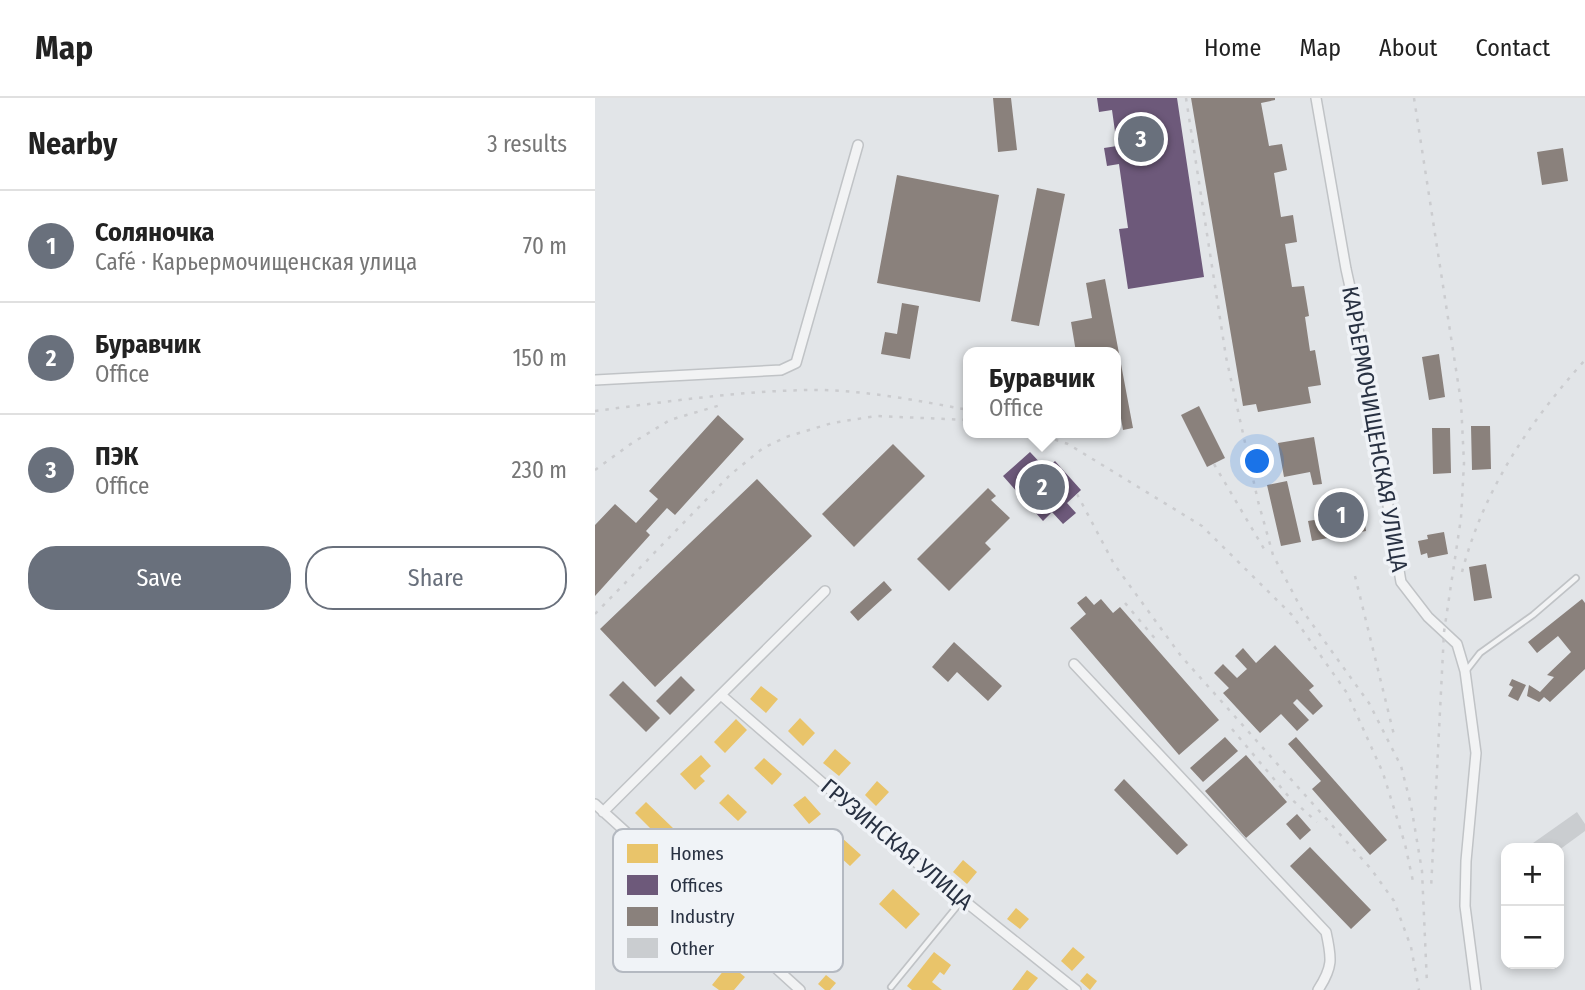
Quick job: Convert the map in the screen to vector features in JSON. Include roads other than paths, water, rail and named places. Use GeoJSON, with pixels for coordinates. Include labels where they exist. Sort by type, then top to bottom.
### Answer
{"type":"FeatureCollection","features":[{"type":"Feature","properties":{"kind":"street","name":"КАРЬЕРМОЧИЩЕНСКАЯ УЛИЦА"},"geometry":{"type":"LineString","coordinates":[[1316,98],[1401,582],[1428,617],[1457,644],[1465,671],[1476,753],[1465,906],[1476,990]]}},
{"type":"Feature","properties":{"kind":"street"},"geometry":{"type":"LineString","coordinates":[[595,380],[781,370],[796,363],[857,145]]}},
{"type":"Feature","properties":{"kind":"street"},"geometry":{"type":"LineString","coordinates":[[603,812],[825,591]]}},
{"type":"Feature","properties":{"kind":"street"},"geometry":{"type":"LineString","coordinates":[[1075,664],[1326,932],[1331,954],[1329,972],[1318,990]]}},
{"type":"Feature","properties":{"kind":"street","name":"ГРУЗИНСКАЯ УЛИЦА"},"geometry":{"type":"LineString","coordinates":[[722,695],[892,843],[1076,990]]}},
{"type":"Feature","properties":{"kind":"street"},"geometry":{"type":"LineString","coordinates":[[595,804],[622,829]]}},
{"type":"Feature","properties":{"kind":"street"},"geometry":{"type":"LineString","coordinates":[[780,972],[800,990]]}},
{"type":"Feature","properties":{"kind":"lane"},"geometry":{"type":"LineString","coordinates":[[1465,671],[1480,653],[1533,615],[1576,578]]}},
{"type":"Feature","properties":{"kind":"lane"},"geometry":{"type":"LineString","coordinates":[[891,989],[963,900]]}},
{"type":"Feature","properties":{"kind":"railway"},"geometry":{"type":"LineString","coordinates":[[1186,98],[1226,357],[1258,501],[1273,555],[1302,610],[1369,703],[1401,766],[1411,805],[1422,871],[1427,984]]}},
{"type":"Feature","properties":{"kind":"railway"},"geometry":{"type":"LineString","coordinates":[[1414,98],[1461,402],[1464,463],[1461,518],[1444,632],[1431,889]]}},
{"type":"Feature","properties":{"kind":"railway"},"geometry":{"type":"LineString","coordinates":[[1462,572],[1482,513],[1510,459],[1545,408],[1585,360]]}},
{"type":"Feature","properties":{"kind":"railway"},"geometry":{"type":"LineString","coordinates":[[595,411],[729,395],[809,390],[910,399],[963,409]]}},
{"type":"Feature","properties":{"kind":"railway"},"geometry":{"type":"LineString","coordinates":[[595,470],[670,420],[724,404]]}},
{"type":"Feature","properties":{"kind":"railway"},"geometry":{"type":"LineString","coordinates":[[595,614],[730,475],[763,448],[786,437],[832,423],[876,416],[963,420]]}},
{"type":"Feature","properties":{"kind":"railway"},"geometry":{"type":"LineString","coordinates":[[1050,438],[1068,444],[1202,526],[1292,615],[1347,693],[1383,773],[1405,844],[1414,886]]}},
{"type":"Feature","properties":{"kind":"railway"},"geometry":{"type":"LineString","coordinates":[[1214,464],[1267,554]]}},
{"type":"Feature","properties":{"kind":"railway"},"geometry":{"type":"LineString","coordinates":[[1077,494],[1114,564],[1181,656],[1371,869],[1394,901],[1411,947],[1419,990]]}},
{"type":"Feature","properties":{"kind":"railway"},"geometry":{"type":"LineString","coordinates":[[1355,576],[1395,739]]}},
{"type":"Feature","properties":{"kind":"railway"},"geometry":{"type":"LineString","coordinates":[[1125,603],[1157,641]]}},
{"type":"Feature","properties":{"kind":"railway"},"geometry":{"type":"LineString","coordinates":[[1232,729],[1289,797],[1317,822]]}},
{"type":"Feature","properties":{"kind":"place","name":"ПЭК"},"geometry":{"type":"Point","coordinates":[1141,139]}},
{"type":"Feature","properties":{"kind":"place","name":"Буравчик"},"geometry":{"type":"Point","coordinates":[1042,487]}},
{"type":"Feature","properties":{"kind":"place","name":"Соляночка"},"geometry":{"type":"Point","coordinates":[1341,515]}}]}
